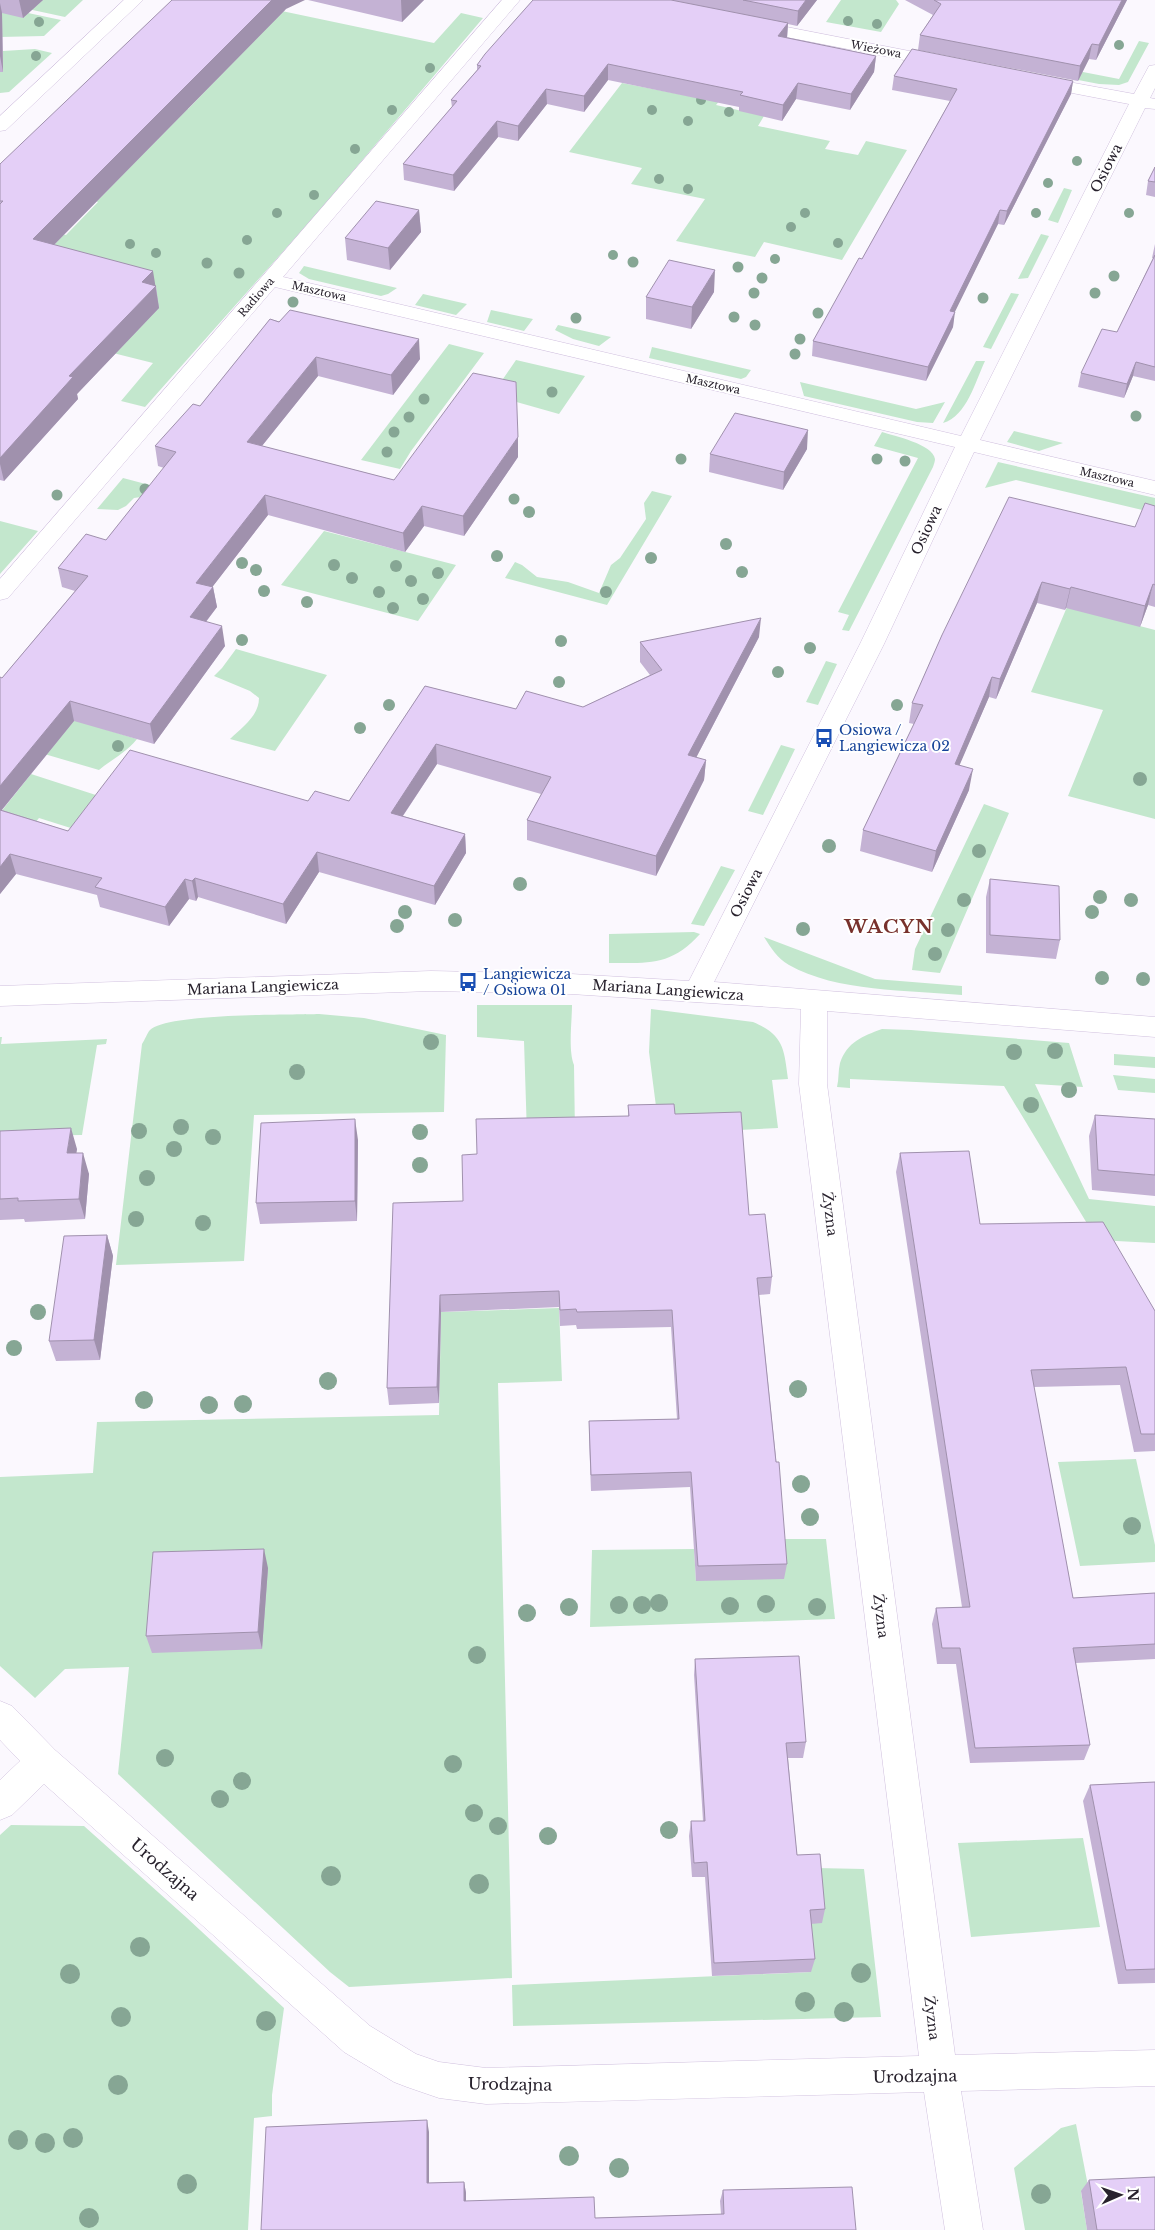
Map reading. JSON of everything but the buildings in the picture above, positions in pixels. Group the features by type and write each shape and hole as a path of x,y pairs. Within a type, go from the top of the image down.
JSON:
{"street":[{"path":"2,122 134,0"},
{"name":"Radiowa","path":"0,593 272,280 511,0"},
{"name":"Wieżowa","path":"733,21 964,67"},
{"name":"Osiowa","path":"697,991 872,644 968,444 1147,103 1155,70"},
{"path":"1022,78 1147,103"},
{"name":"Masztowa","path":"272,280 1155,488"},
{"name":"Mariana Langiewicza","path":"0,996 431,981 571,984 697,991 1155,1028"},
{"name":"Żyzna","path":"814,1000 813,1084 940,2076 964,2230"},
{"name":"Urodzajna","path":"0,1717 43,1761 357,2039 407,2069 439,2080 486,2086 940,2076 1155,2068"},
{"path":"0,1803 43,1761"}],"green space":[{"path":"0,0 83,0 65,17 0,3"},
{"path":"841,0 896,0 899,4 881,32 826,22"},
{"path":"258,6 434,43 461,13 483,18 320,210 145,407 121,401 153,363 1,325 36,228 66,235 98,202 70,195 127,170 158,139 160,103 188,109 216,80"},
{"path":"0,7 61,20 44,36 0,37"},
{"path":"1139,41 1149,43 1128,82 1119,85 1099,84 1047,74 1021,60 1119,79"},
{"path":"35,49 52,53 9,92 0,93 3,51"},
{"path":"622,83 694,97 722,98 716,105 764,116 758,126 830,141 825,149 858,155 866,141 907,150 842,260 764,242 755,257 676,241 705,199 631,184 642,168 569,152"},
{"path":"1064,188 1072,190 1058,223 1048,220"},
{"path":"1041,234 1049,236 1028,278 1018,279"},
{"path":"304,266 397,288 381,296 309,279 299,273"},
{"path":"1011,293 1019,294 991,349 983,347"},
{"path":"423,294 467,304 456,315 415,305"},
{"path":"491,310 533,319 524,331 487,322"},
{"path":"558,325 611,337 599,346 573,339 555,330"},
{"path":"449,344 484,353 411,451 400,469 361,460"},
{"path":"652,347 751,370 746,377 741,379 649,358"},
{"path":"516,360 585,376 559,414 513,401 494,392"},
{"path":"976,361 985,361 969,397 958,413 943,423"},
{"path":"800,382 916,409 945,402 933,423 917,422 804,396"},
{"path":"1014,431 1063,443 1039,451 1007,442"},
{"path":"882,432 921,445 933,454 935,461 849,631 842,630 849,615 838,612 918,458 874,446"},
{"path":"998,462 1155,498 1155,513 1016,480 985,488"},
{"path":"123,478 176,492 134,498 126,506 118,510 97,509"},
{"path":"652,491 672,496 607,605 505,578 515,562 537,577 568,582 599,593 611,565 620,558 646,519 644,503"},
{"path":"0,521 38,531 0,574"},
{"path":"324,531 456,565 418,621 281,585"},
{"path":"1067,607 1155,630 1155,819 1068,796 1103,710 1031,692"},
{"path":"236,649 327,675 275,751 230,739 253,716 259,698 250,691 214,676"},
{"path":"826,661 837,664 818,705 806,702"},
{"path":"68,718 137,739 124,752 99,770 41,753"},
{"path":"781,745 795,749 763,815 748,811"},
{"path":"31,774 102,797 77,830 39,818 31,828 0,813"},
{"path":"984,804 1009,813 940,973 912,970 915,949"},
{"path":"721,866 735,870 704,926 691,924"},
{"path":"694,932 700,934 679,952 669,957 648,962 609,963 609,934"},
{"path":"764,937 875,979 962,986 962,995 873,988 828,980 808,974 789,965 781,959"},
{"path":"477,1005 572,1005 571,1044 574,1065 575,1135 527,1135 524,1041 477,1037"},
{"path":"651,1009 753,1022 771,1032 781,1044 788,1079 772,1080 778,1128 739,1130 658,1122 649,1052"},
{"path":"319,1014 364,1018 446,1035 444,1112 254,1115 244,1261 116,1265 142,1044 149,1031 161,1024 180,1020 230,1016"},
{"path":"882,1029 1069,1043 1083,1087 1035,1084 1089,1199 1155,1206 1155,1243 1097,1240 1004,1086 850,1079 850,1088 837,1087 840,1063 847,1050 862,1037"},
{"path":"0,1037 2,1037 1,1044 107,1039 106,1044 97,1045 82,1135 0,1136"},
{"path":"1114,1054 1155,1057 1155,1068 1114,1065"},
{"path":"1113,1075 1155,1079 1155,1093 1118,1090"},
{"path":"559,1308 562,1381 498,1383 512,1978 349,1987 330,1972 118,1774 129,1667 65,1669 35,1698 0,1666 0,1477 93,1473 97,1422 439,1415 441,1312"},
{"path":"1136,1459 1155,1545 1155,1562 1080,1566 1058,1462"},
{"path":"781,1539 826,1539 835,1619 590,1627 592,1550 694,1549 696,1581"},
{"path":"11,1825 84,1826 284,2008 272,2095 272,2116 254,2118 248,2230 0,2230 0,1835"},
{"path":"1083,1838 1100,1927 971,1937 958,1843"},
{"path":"816,1868 864,1869 881,2017 513,2026 512,1985 811,1972 807,1924 822,1922"},
{"path":"1076,2124 1089,2191 1081,2192 1087,2230 1025,2230 1014,2168 1061,2128"}],"place":[{"name":"Osiowa / Langiewicza 02","path":"824,738"},
{"name":"Langiewicza / Osiowa 01","path":"468,982"}],"district":[{"name":"WACYN","path":"889,926"}]}
